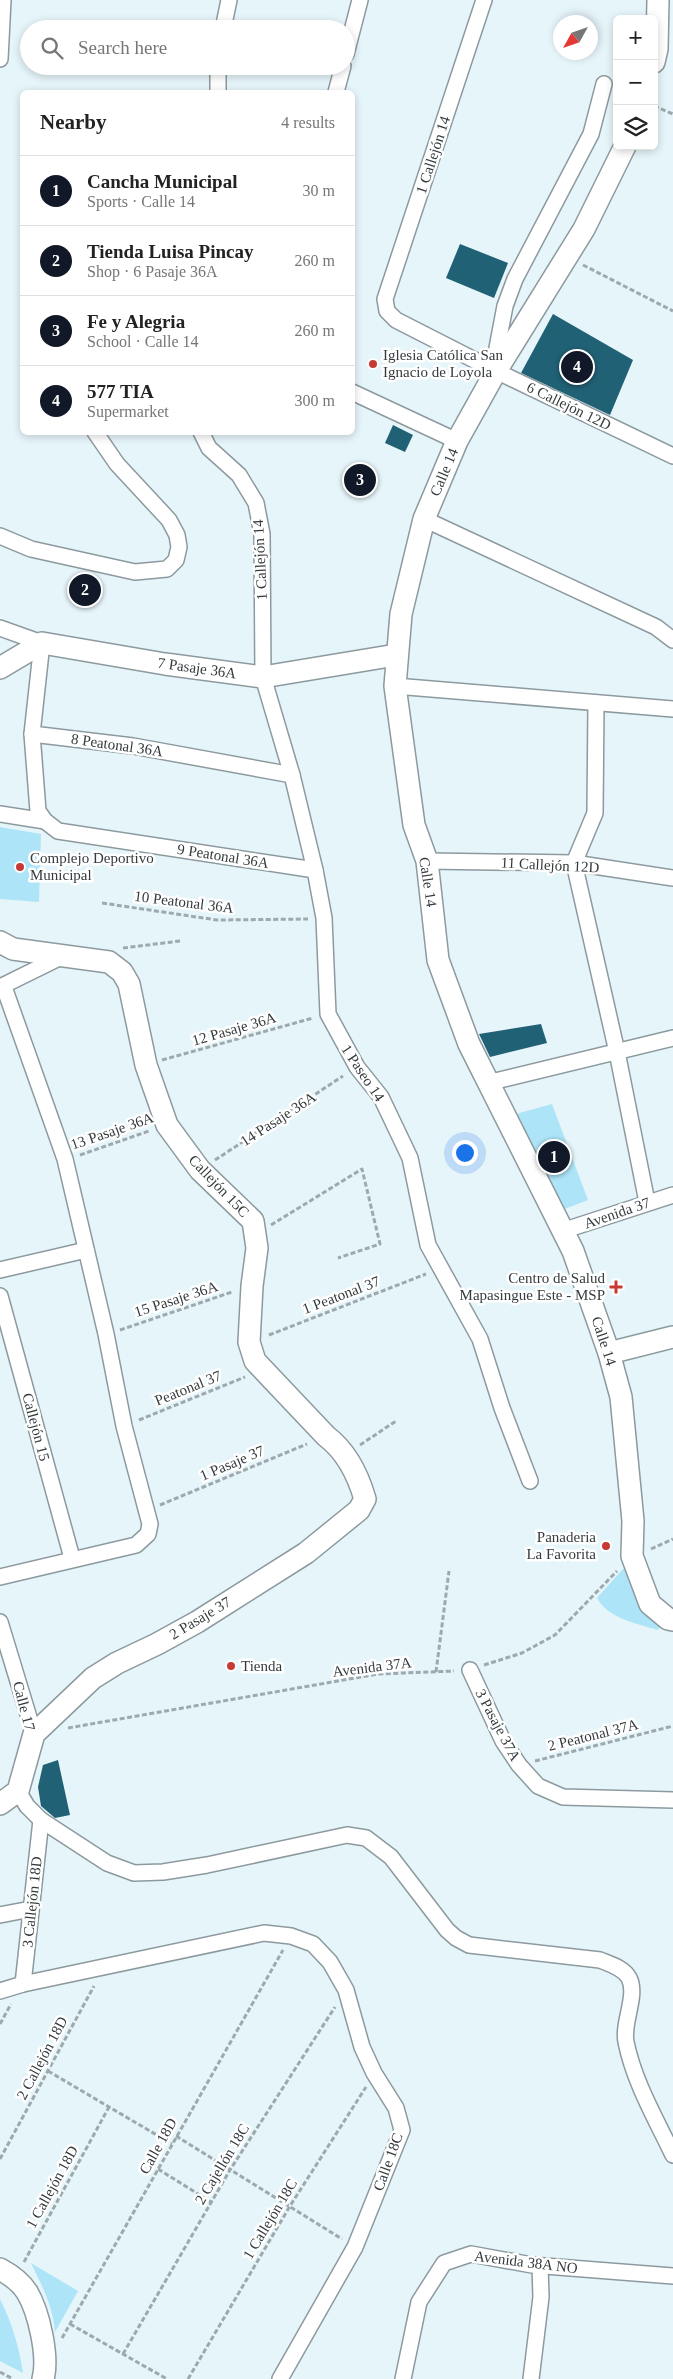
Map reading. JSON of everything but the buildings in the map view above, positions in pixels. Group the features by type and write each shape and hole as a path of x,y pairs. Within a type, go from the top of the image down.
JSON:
{"street":[{"path":"0,59 3,0"},
{"path":"225,20 228,0"},
{"path":"355,20 360,0"},
{"name":"1 Callejón 14","path":"387,311 385,299 484,0"},
{"path":"654,60 657,48 658,0"},
{"path":"218,75 218,90"},
{"path":"337,90 341,75"},
{"path":"499,366 497,348 505,306 515,279 591,134 604,84"},
{"name":"Calle 14","path":"623,150 584,229 499,366 457,441 424,519 401,614 396,655 395,686 414,825 427,861 438,960 469,1044 487,1083 574,1251 621,1397 633,1521 632,1556 650,1604 668,1619 673,1620"},
{"name":"6 Callejón 12D","path":"387,311 396,320 499,366 673,456"},
{"path":"355,393 457,441"},
{"path":"0,536 31,549 135,572 167,569 176,560 179,547 177,535 169,520 117,464 97,435"},
{"name":"1 Callejón 14","path":"202,435 209,448 239,475 256,503 262,534 263,677"},
{"path":"424,519 656,627 673,640"},
{"name":"7 Pasaje 36A","path":"0,628 42,643 165,664 263,677 396,655"},
{"path":"0,668 42,643"},
{"path":"42,643 32,734 38,811 45,821"},
{"name":"1 Paseo 14","path":"263,677 292,775 315,870 324,918 328,1014 356,1067 381,1097 410,1158 428,1245 480,1339 502,1408 530,1480"},
{"path":"395,686 673,709"},
{"path":"596,703 595,813 574,863 617,1052 647,1202"},
{"name":"8 Peatonal 36A","path":"32,734 133,746 292,775"},
{"name":"9 Peatonal 36A","path":"0,814 45,821 58,831 315,870"},
{"name":"11 Callejón 12D","path":"427,861 574,863 673,878"},
{"name":"Callejón 15C","path":"0,942 13,950 109,962 122,972 129,984 146,1065 167,1125 200,1170 253,1221 257,1248 252,1286 249,1342 252,1356 261,1370 345,1455 365,1499"},
{"path":"0,1577 136,1544 148,1534 149,1517 124,1426 106,1334 66,1160 2,987 63,956"},
{"path":"487,1083 673,1038"},
{"name":"Avenida 37","path":"562,1231 673,1195"},
{"path":"0,1270 86,1250"},
{"name":"Callejón 15","path":"0,1296 72,1558"},
{"path":"608,1353 673,1337"},
{"name":"2 Pasaje 37","path":"34,1734 93,1678 116,1663 157,1644 197,1622 306,1553 359,1510 365,1499"},
{"name":"Calle 17","path":"0,1622 34,1734 18,1791"},
{"name":"3 Pasaje 37A","path":"470,1670 503,1741 519,1765 538,1786 563,1797 673,1800"},
{"path":"0,1804 18,1791 27,1806 41,1820 107,1863 134,1873 163,1872 207,1865 347,1835 366,1838 391,1857 447,1930 456,1938 469,1945 600,1960 618,1968 629,1978 632,1990 627,2016 626,2041 638,2083 673,2155"},
{"name":"3 Callejón 18D","path":"23,1984 41,1820"},
{"path":"0,1915 31,1909"},
{"path":"0,1991 23,1984 264,1933 291,1936"},
{"name":"Calle 18C","path":"280,2379 355,2247 402,2130 396,2108 374,2073 362,2047 346,1990 330,1962 313,1944 291,1936"},
{"name":"Avenida 38A NO","path":"403,2379 419,2302 444,2263 471,2254 540,2266 673,2276"},
{"path":"531,2379 541,2297 540,2266"},
{"path":"8,2274 26,2292 33,2306 46,2367 42,2379"}],"path":[{"path":"658,108 673,114"},
{"path":"567,257 673,311"},
{"name":"10 Peatonal 36A","path":"102,903 217,920 324,918"},
{"name":"12 Pasaje 36A","path":"146,1065 328,1014"},
{"name":"14 Pasaje 36A","path":"200,1170 356,1067"},
{"name":"13 Pasaje 36A","path":"66,1160 167,1125"},
{"path":"256,1235 362,1169 380,1244 338,1258"},
{"name":"1 Peatonal 37","path":"249,1342 440,1268"},
{"name":"15 Pasaje 36A","path":"106,1334 252,1286"},
{"name":"Peatonal 37","path":"124,1426 261,1370"},
{"path":"345,1455 396,1421"},
{"name":"1 Pasaje 37","path":"149,1517 326,1436"},
{"name":"Avenida 37A","path":"63,1729 378,1674 470,1670 522,1653 556,1635 596,1591 632,1556 673,1539"},
{"path":"436,1672 450,1572"},
{"name":"2 Peatonal 37A","path":"519,1765 673,1726"},
{"name":"Calle 18D","path":"60,2341 291,1936"},
{"name":"2 Callejón 18D","path":"0,2159 104,1968"},
{"name":"2 Cajellón 18C","path":"123,2354 230,2170 346,1990"},
{"path":"48,2071 172,2144"},
{"name":"1 Callejón 18C","path":"188,2379 290,2206 374,2073"},
{"name":"1 Callejón 18D","path":"8,2274 109,2107"},
{"path":"176,2136 355,2247"},
{"path":"158,2169 211,2202"},
{"path":"70,2324 167,2379"},
{"path":"0,2372 13,2379"}],"shaded area":[{"name":"Complejo Deportivo Municipal","path":"0,827 41,834 39,902 0,899"},
{"path":"552,1104 588,1200 562,1210 516,1114"},
{"path":"627,1568 635,1596 641,1607 662,1623 658,1630 633,1623 615,1615 608,1611 597,1598 623,1569"},
{"path":"31,2263 78,2291 55,2332 49,2305"},
{"path":"0,2299 14,2335 23,2373 0,2361"}],"place":[{"name":"Iglesia Católica San Ignacio de Loyola","path":"373,364"},
{"name":"577 TIA","path":"577,367"},
{"name":"Fe y Alegria","path":"360,480"},
{"name":"Tienda Luisa Pincay","path":"85,590"},
{"name":"Complejo Deportivo Municipal","path":"20,867"},
{"name":"Cancha Municipal","path":"554,1157"},
{"name":"Centro de Salud Mapasingue Este - MSP","path":"616,1287"},
{"name":"Panaderia La Favorita","path":"606,1546"},
{"name":"Tienda","path":"231,1666"}]}
